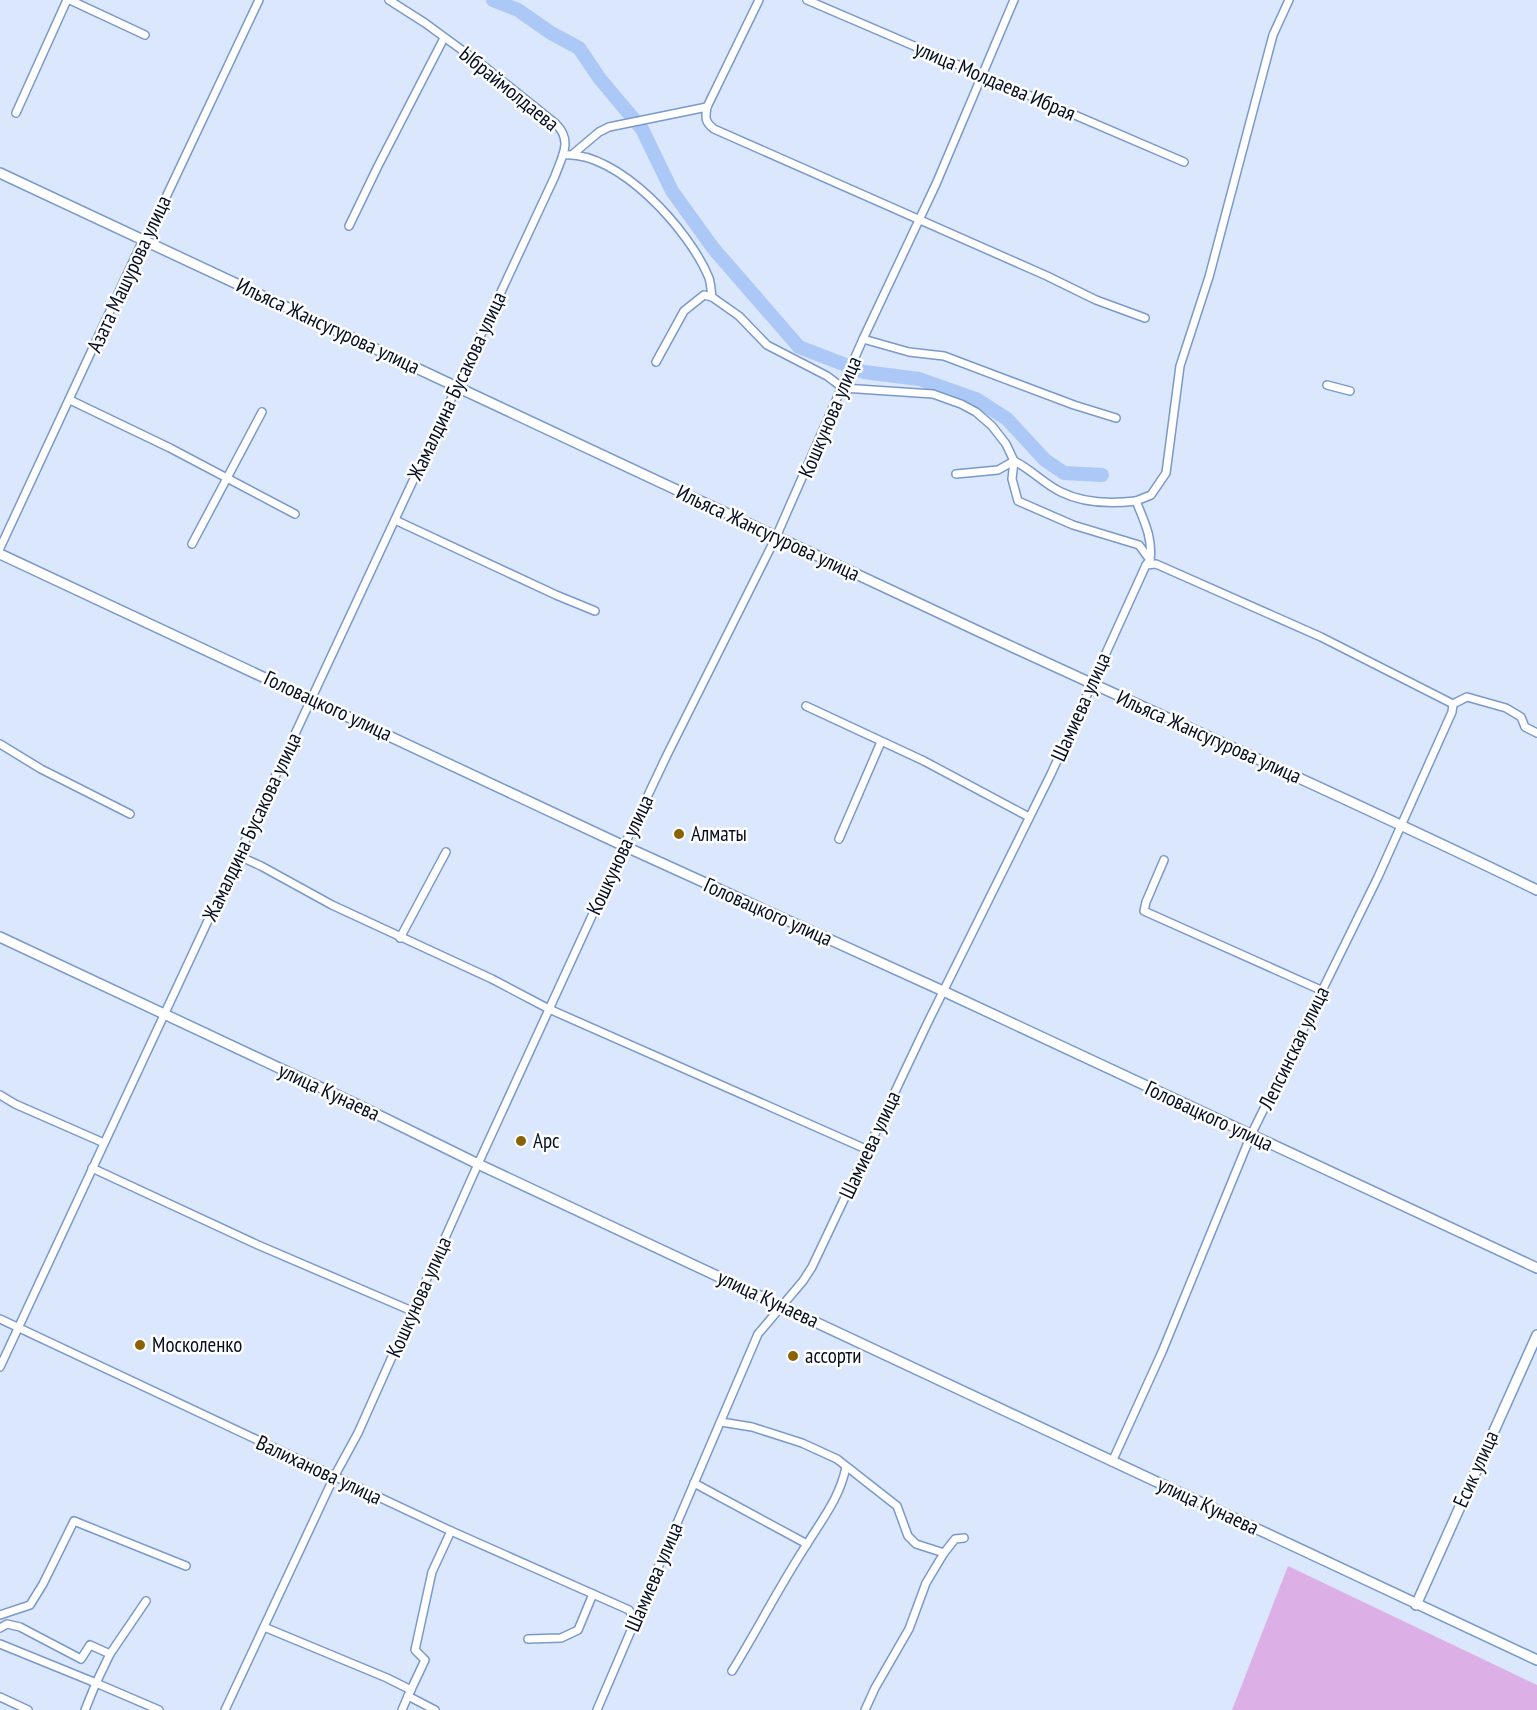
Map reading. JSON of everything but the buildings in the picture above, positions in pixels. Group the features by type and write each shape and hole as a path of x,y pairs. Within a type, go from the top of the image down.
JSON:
{"street":[{"path":"16,113 68,0 145,35"},
{"name":"Азата Машурова улица","path":"0,548 143,240 150,231 259,0"},
{"name":"Ыбраймолдаева","path":"389,0 485,67 561,129 566,139 563,155 573,154 597,160 635,183 688,239 710,280 712,297"},
{"path":"759,0 707,107 705,118 714,129 1047,276 1096,300 1145,318"},
{"name":"улица Молдаева Ибрая","path":"807,0 1184,162"},
{"name":"Кошкунова улица","path":"225,1710 334,1477 358,1433 478,1164 666,755 776,537 863,339 919,221 1014,0"},
{"path":"1014,461 1027,467 1061,492 1110,504 1136,501 1151,495 1166,473 1180,366 1209,277 1274,35 1289,0"},
{"path":"349,226 444,38"},
{"path":"573,154 599,132 609,127 707,107"},
{"name":"Жамалдина Бусакова улица","path":"0,1367 313,699 563,155"},
{"name":"Ильяса Жансугурова улица","path":"0,173 1091,684 1401,824 1537,890"},
{"path":"656,362 684,311 704,295 712,297 739,316 767,345 827,376 843,388 933,394 976,412 992,426 1006,444 1014,461 1012,479 1018,501 1073,525 1139,545 1148,562 1269,613 1453,704 1467,696 1506,708 1521,717 1525,727 1537,734"},
{"path":"863,339 909,352 944,356 1074,405 1116,418"},
{"path":"1327,385 1350,391"},
{"path":"70,400 170,448 295,514"},
{"path":"192,544 262,412"},
{"path":"956,474 998,470 1014,461"},
{"path":"1136,501 1152,547 1148,562"},
{"path":"395,520 595,611"},
{"name":"Головацкого улица","path":"0,554 624,846 943,991 1537,1268"},
{"name":"Шамиева улица","path":"597,1710 758,1334 812,1267 943,991 1051,774 1148,562"},
{"name":"Лепсинская улица","path":"1112,1462 1162,1352 1251,1135 1323,991 1452,712 1453,704"},
{"path":"806,706 924,762 1029,817"},
{"path":"839,839 881,742"},
{"path":"0,744 41,769 130,814"},
{"path":"400,938 446,852"},
{"path":"238,856 332,905 527,996 549,1009 868,1150"},
{"path":"1164,860 1144,911 1323,991"},
{"name":"улица Кунаева","path":"0,937 358,1105 478,1164 1537,1660"},
{"path":"0,1095 15,1104 104,1143"},
{"path":"92,1168 258,1245 412,1311"},
{"name":"Валиханова улица","path":"0,1319 334,1477 629,1610 635,1622"},
{"name":"Есик улица","path":"1416,1605 1537,1335"},
{"path":"721,1422 752,1427 802,1443 837,1459 897,1506 908,1536 916,1544 944,1553"},
{"path":"732,1671 807,1544 833,1505 843,1484 846,1467"},
{"path":"694,1484 807,1544"},
{"path":"0,1615 30,1605 74,1521 186,1566"},
{"path":"402,1710 425,1660 415,1650 432,1572 451,1531"},
{"path":"865,1710 909,1629 926,1583 955,1539 964,1538"},
{"path":"528,1639 561,1638 578,1630 593,1594"},
{"path":"85,1710 110,1654 146,1601"},
{"path":"0,1628 7,1624 20,1627 81,1659 90,1646 110,1654"},
{"path":"264,1627 387,1678 435,1710"},
{"path":"0,1644 159,1710"},
{"path":"0,1697 28,1710"}],"shaded area":[{"path":"1288,1566 1537,1685 1537,1710 1232,1710"}],"waterway":[{"path":"493,0 518,10 551,33 579,48 600,79 642,129 672,191 713,248 799,347 864,372 919,379 976,399 1007,419 1045,460 1064,473 1102,475"}],"place":[{"name":"Алматы","path":"679,834"},
{"name":"Арс","path":"521,1141"},
{"name":"Москоленко","path":"140,1345"},
{"name":"ассорти","path":"793,1356"}]}
